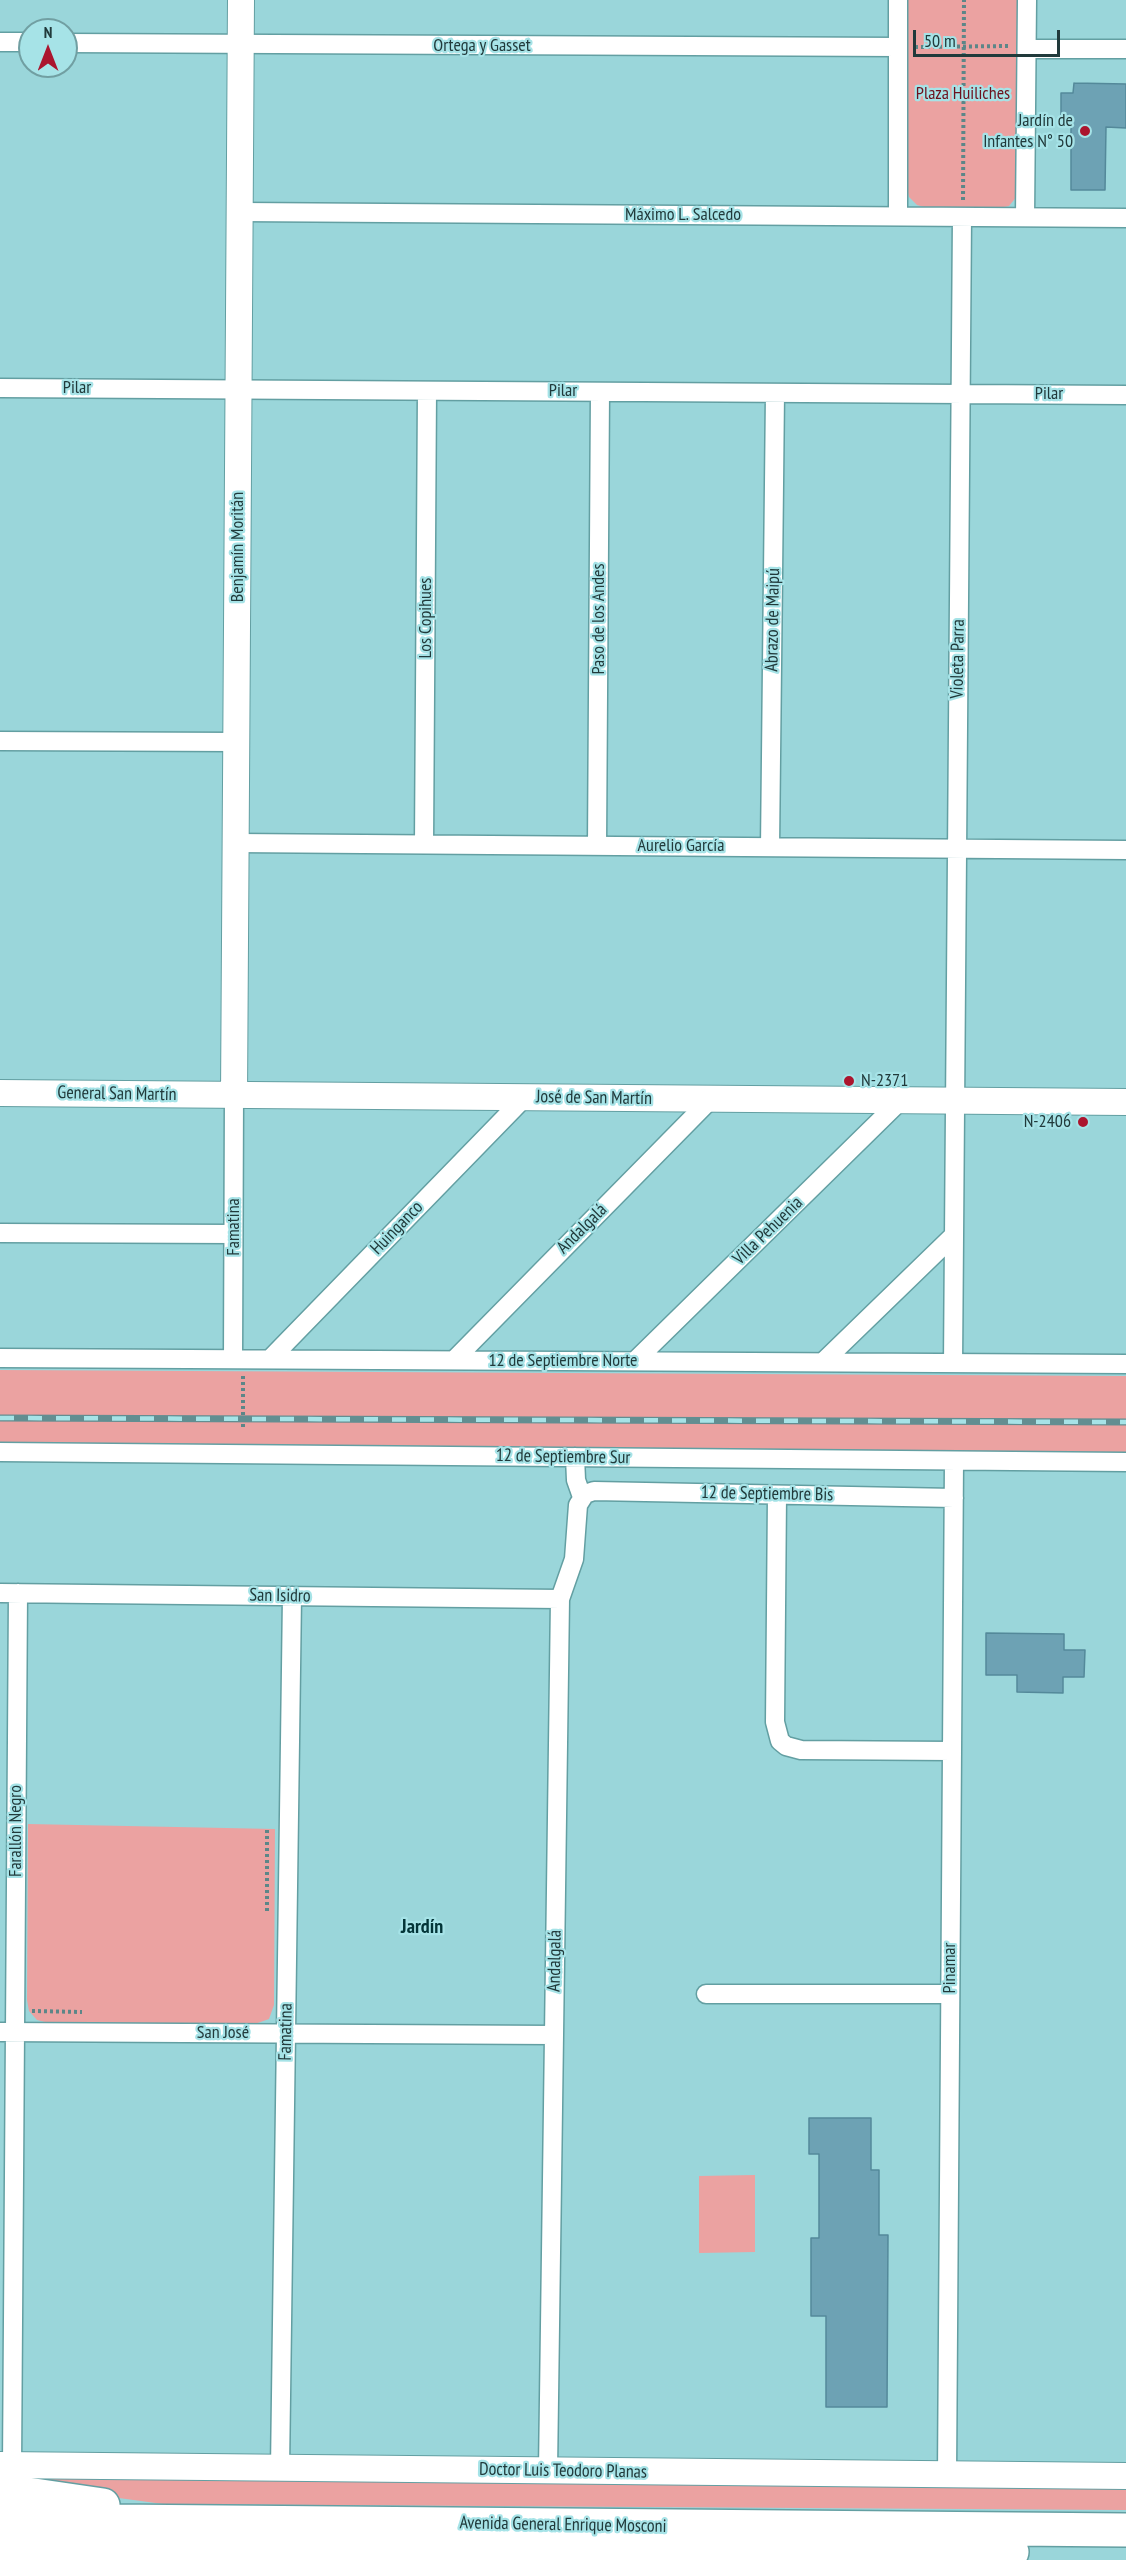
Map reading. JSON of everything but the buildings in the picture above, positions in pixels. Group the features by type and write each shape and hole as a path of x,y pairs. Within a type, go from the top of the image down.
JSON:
{"highway":[{"path":"4,2473 202,2522"},
{"name":"Avenida General Enrique Mosconi","path":"0,2520 1126,2530"},
{"name":"Avenida General Enrique Mosconi","path":"0,2545 1126,2553"}],"street":[{"name":"Benjamín Moritán","path":"234,1095 241,0"},
{"path":"898,0 905,47 898,216"},
{"path":"1025,217 1021,47 1027,0"},
{"path":"0,42 18,42"},
{"name":"Ortega y Gasset","path":"78,43 905,47"},
{"path":"1021,47 1126,49"},
{"name":"Máximo L. Salcedo","path":"240,212 898,216 963,210 1025,217 1126,218"},
{"name":"Violeta Parra","path":"954,1101 963,210"},
{"name":"Pilar","path":"0,388 1126,395"},
{"name":"Los Copihues","path":"424,844 427,391"},
{"name":"Paso de los Andes","path":"597,846 600,392"},
{"name":"Abrazo de Maipú","path":"770,847 775,393"},
{"path":"0,741 237,742"},
{"name":"Aurelio García","path":"236,843 1126,850"},
{"name":"General San Martín","path":"0,1093 234,1095"},
{"name":"José de San Martín","path":"234,1095 954,1101"},
{"name":"Famatina","path":"233,1359 234,1095"},
{"name":"Huinganco","path":"270,1359 525,1097"},
{"name":"Andalgalá","path":"453,1360 711,1099"},
{"name":"Villa Pehuenia","path":"634,1361 901,1100"},
{"path":"953,1363 954,1101 1126,1102"},
{"path":"0,1233 233,1234"},
{"path":"823,1362 953,1236"},
{"name":"12 de Septiembre Norte","path":"0,1358 1126,1364"},
{"name":"12 de Septiembre Sur","path":"0,1452 1126,1462"},
{"name":"Andalgalá","path":"548,2470 560,1599 574,1559 576,1509 582,1497 576,1480 575,1457"},
{"name":"Pinamar","path":"947,2474 954,1461"},
{"name":"12 de Septiembre Bis","path":"582,1497 594,1491 954,1498"},
{"path":"777,1495 775,1722 780,1741 786,1746 801,1750 952,1751"},
{"name":"San Isidro","path":"9,1593 560,1599"},
{"name":"Farallón Negro","path":"4,2473 9,1593"},
{"name":"Famatina","path":"280,2468 292,1596"},
{"path":"706,1994 950,1994"},
{"name":"San José","path":"7,2032 554,2035"},
{"name":"Doctor Luis Teodoro Planas","path":"4,2473 280,2468 1126,2476"}],"path":[{"path":"963,210 964,0"},
{"path":"905,47 1021,47"},
{"path":"233,1359 243,1371 243,1430"}],"green space":[{"name":"Plaza Huiliches","path":"907,0 1019,0 1018,195 1009,206 928,208 917,205 909,197 907,188"},
{"path":"0,1370 1126,1376 1126,1455 0,1447"},
{"path":"28,1824 275,1829 274,2005 269,2019 252,2025 49,2023 37,2020 29,2011 27,2000"},
{"path":"755,2175 755,2252 699,2253 699,2176"},
{"path":"0,2477 1126,2486 1126,2510 163,2504 23,2485"}],"railway":[{"path":"0,1418 1126,1422"}],"place":[{"name":"Jardín de Infantes N° 50","path":"1085,131"},
{"name":"N-2371","path":"849,1081"},
{"name":"N-2406","path":"1083,1122"}],"district":[{"name":"Jardín","path":"422,1927"}]}
